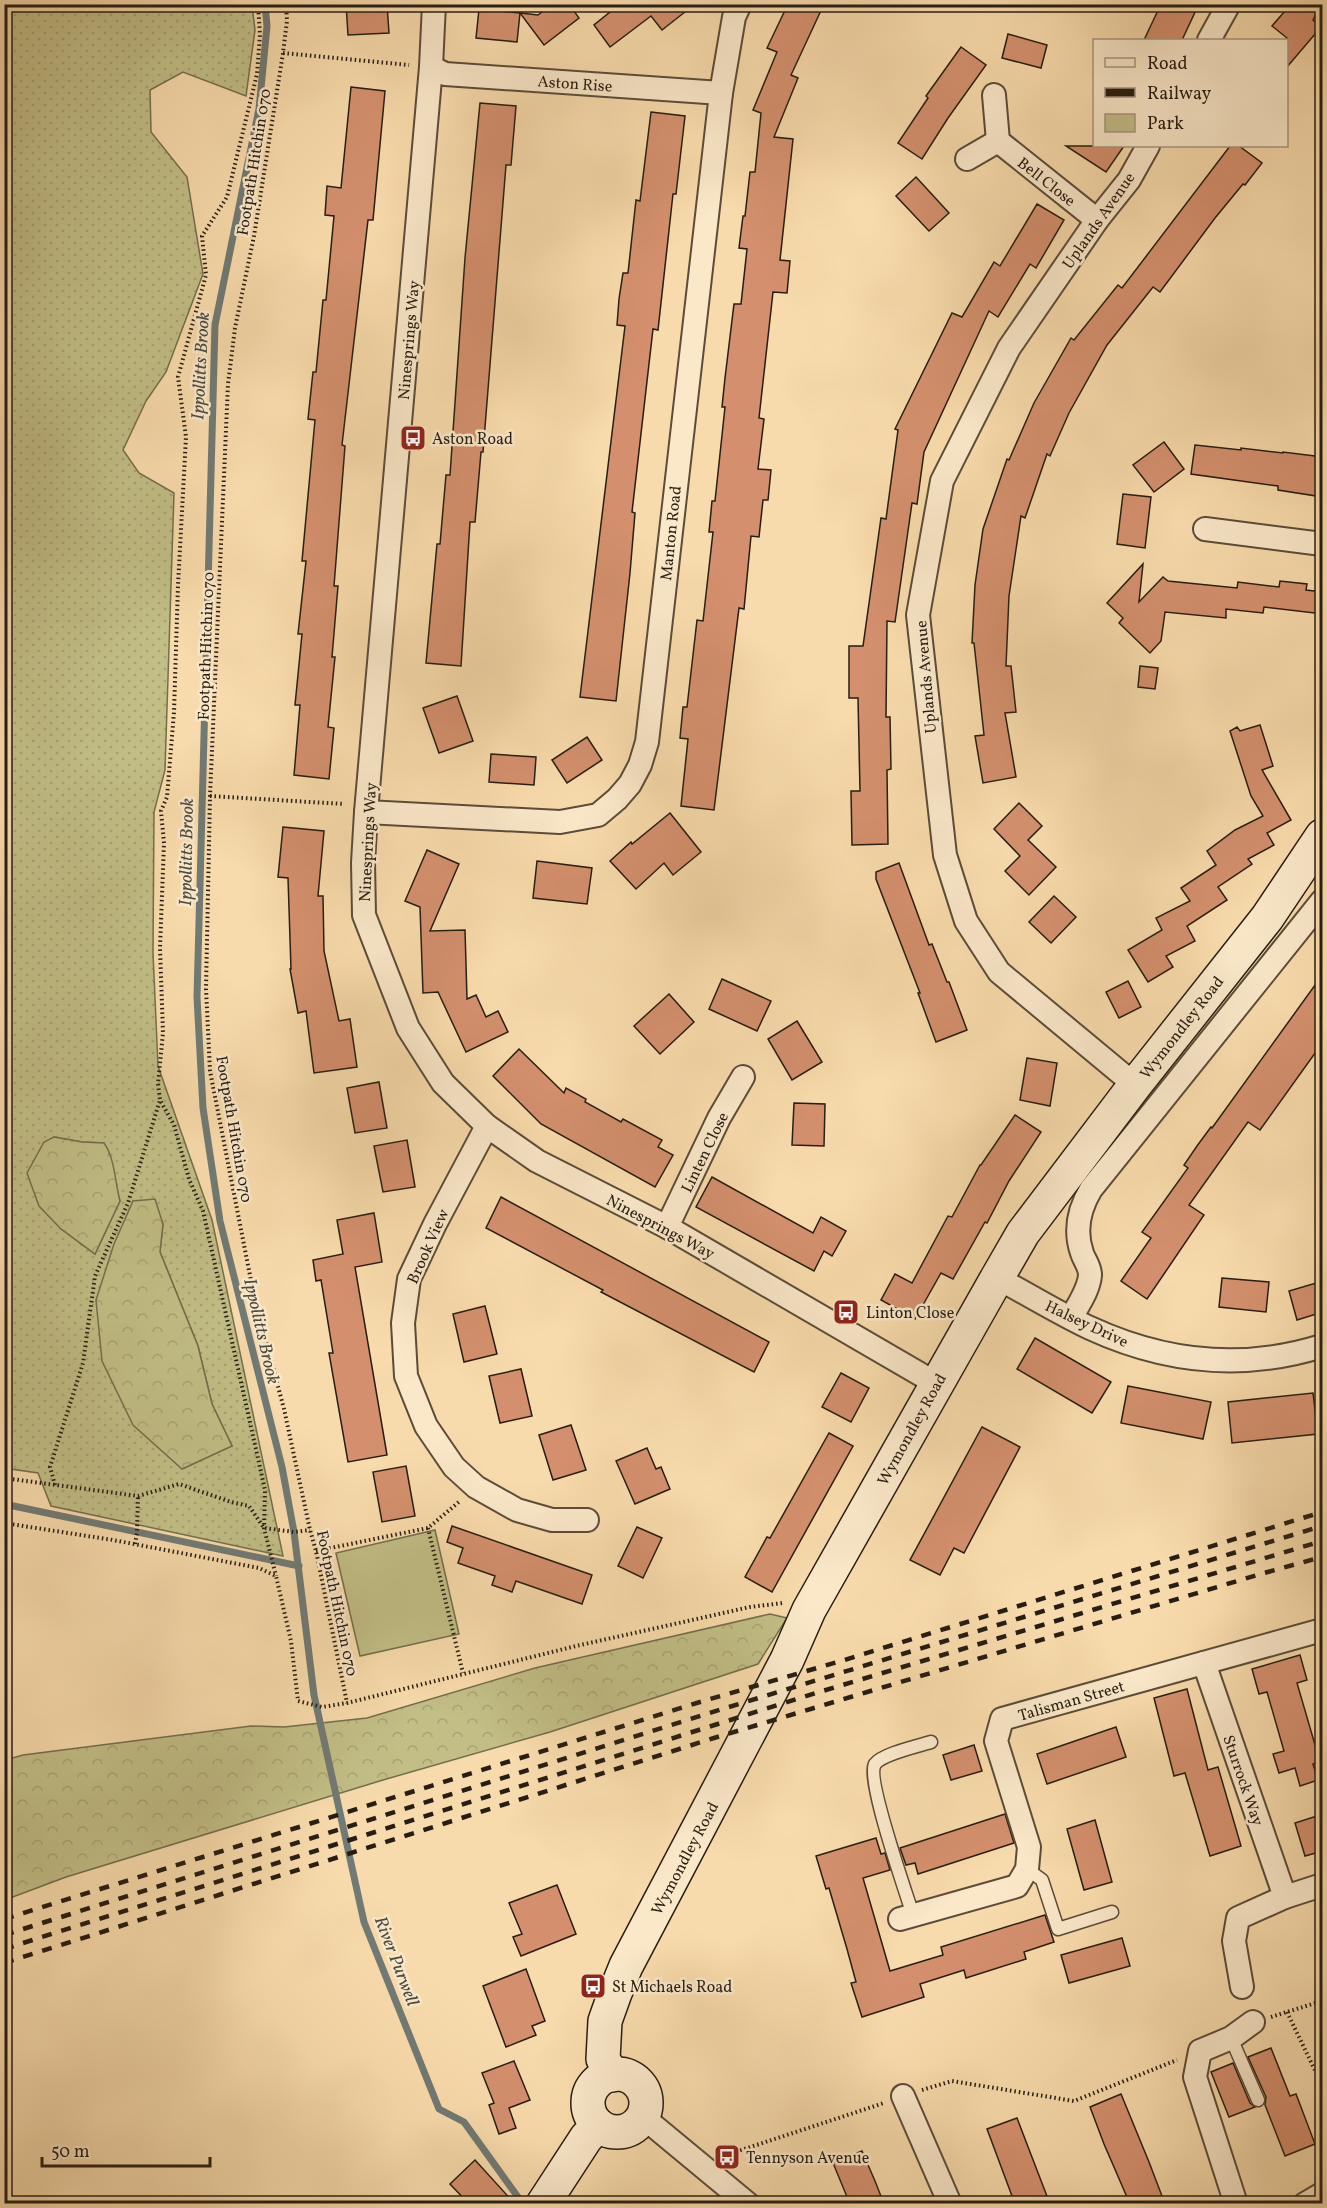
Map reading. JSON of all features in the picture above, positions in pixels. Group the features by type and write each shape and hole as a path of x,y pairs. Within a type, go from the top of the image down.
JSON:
{"street":[{"name":"Ninesprings Way","path":"434,4 431,67 367,808 363,863 364,915 408,1028 442,1083 487,1126 537,1161 667,1227 937,1384"},
{"name":"Manton Road","path":"367,808 560,822 598,815 630,784 640,765 647,742 721,93 734,16 741,4"},
{"path":"1210,39 1229,4"},
{"name":"Aston Rise","path":"431,67 445,74 721,93"},
{"path":"966,159 998,141 994,95"},
{"name":"Bell Close","path":"998,141 1097,220"},
{"name":"Uplands Avenue","path":"1135,1085 999,972 966,921 945,855 918,615 942,482 1009,348 1097,220 1128,180 1147,147"},
{"path":"1205,529 1323,544"},
{"name":"Wymondley Road","path":"612,2075 603,2059 605,2021 626,1966 787,1660 809,1610 997,1278 1023,1233 1135,1085 1267,918 1323,836"},
{"name":"Wymondley Road","path":"1071,1318 1085,1293 1090,1273 1079,1242 1078,1227 1083,1201 1323,901"},
{"name":"Linten Close","path":"667,1227 719,1118 743,1077"},
{"name":"Brook View","path":"487,1126 435,1224 410,1279 403,1323 406,1376 426,1426 454,1467 476,1487 517,1510 552,1520 587,1520"},
{"name":"Halsey Drive","path":"997,1278 1088,1327 1136,1346 1171,1355 1209,1361 1268,1359 1323,1346"},
{"name":"Talisman Street","path":"1027,1869 1029,1847 996,1741 1002,1719 1323,1630"},
{"name":"Sturrock Way","path":"1204,1663 1285,1897"},
{"path":"906,1917 1017,1886 1027,1869"},
{"path":"1242,1987 1234,1941 1238,1918 1285,1897 1323,1885"},
{"path":"1236,2204 1195,2077 1200,2051 1231,2038 1253,2022"},
{"path":"612,2075 627,2076 641,2088 645,2097 643,2117 632,2129 617,2133 598,2126 591,2118 588,2109 588,2098 596,2084 612,2075"},
{"path":"903,2096 950,2204"},
{"path":"643,2117 748,2204"},
{"path":"543,2204 586,2138 598,2126"},
{"path":"1305,2204 1323,2194"}],"lane":[{"path":"906,1917 877,1798 873,1771 875,1764 882,1758 931,1742"},
{"path":"1027,1869 1042,1880 1058,1929 1112,1912"},
{"path":"1231,2038 1258,2100"}],"path":[{"path":"258,4 260,34 257,74 227,197 202,236 207,275 178,377 186,437 174,712 167,797 161,812 164,843 160,948 163,1033 158,1084 160,1100 174,1125 189,1179 203,1211 265,1490 264,1528 291,1641 298,1701 322,1707 347,1703 463,1673 750,1607 785,1603 809,1610"},
{"name":"Footpath Hitchin 070","path":"286,4 287,21 283,53 254,236 235,328 228,384 210,796 206,989 210,1071 254,1296 285,1409 347,1703"},
{"path":"283,53 431,67"},
{"path":"210,796 367,808"},
{"path":"56,1485 50,1467 83,1364 95,1276 128,1203 160,1100"},
{"path":"4,1478 138,1496 179,1484 249,1506 264,1528 294,1532 310,1530"},
{"path":"316,1551 428,1528 476,1487"},
{"path":"135,1544 138,1496"},
{"path":"4,1523 135,1544 259,1568 276,1576"},
{"path":"428,1528 463,1673"},
{"path":"1253,2022 1323,2001"},
{"path":"1287,2012 1323,2085"},
{"path":"721,2156 952,2081 1074,2101 1200,2051"}],"green space":[{"path":"12,5 252,5 255,30 246,96 183,72 150,90 151,132 187,177 203,274 166,372 146,401 123,450 139,473 174,493 165,770 154,812 153,953 158,1066 212,1220 283,1556 51,1506 38,1473 4,1468 4,64","holes":["54,1137 104,1143 120,1201 95,1254 60,1228","133,1201 163,1224 160,1252 198,1346 212,1404 232,1446 182,1469"]},
{"path":"54,1137 104,1143 108,1149 120,1201 95,1254 60,1228 39,1206 27,1173 44,1142"},
{"path":"155,1199 163,1224 160,1252 198,1346 212,1404 232,1446 182,1469 133,1425 102,1361 96,1300 114,1244 133,1201"},
{"path":"435,1530 459,1634 360,1656 336,1553"},
{"path":"770,1614 787,1618 758,1664 550,1732 383,1780 66,1877 5,1900 5,1760 23,1755 251,1726 284,1727 367,1718 535,1668"}],"building":[{"path":"346,4 387,4 389,33 348,35"},
{"path":"552,4 569,4 579,18 544,45 520,13 538,15"},
{"path":"620,4 695,4 662,30 651,16 610,47 594,25"},
{"path":"788,4 824,4 791,75 798,78 774,137 793,139 780,260 790,261 787,293 773,292 759,418 764,419 758,469 771,470 768,500 763,500 759,537 751,536 744,609 739,608 714,810 681,806 688,739 680,738 683,707 687,707 697,620 703,621 713,532 709,532 712,501 715,501 725,407 722,407 734,304 741,304 747,249 739,248 750,172 755,172 761,113 753,110 777,52 767,48"},
{"path":"1161,4 1184,4 1196,10 1182,39 1144,39"},
{"path":"1291,4 1321,4 1313,20 1321,27 1288,66 1288,39 1272,26"},
{"path":"479,9 520,13 517,42 476,38"},
{"path":"1008,34 1047,45 1041,68 1002,58"},
{"path":"961,47 986,65 922,159 898,143 928,98 926,96"},
{"path":"351,87 385,91 373,220 368,220 342,445 345,446 334,586 338,586 332,657 335,657 328,727 334,728 329,779 294,775 300,705 295,705 302,634 298,634 306,561 302,561 315,420 308,419 313,372 316,372 323,300 326,300 334,216 325,215 327,186 341,188"},
{"path":"480,103 516,106 511,165 506,165 483,452 481,452 475,522 470,522 461,666 426,663 437,544 440,544 446,475 450,475 465,258"},
{"path":"651,112 685,116 676,194 673,194 658,330 653,329 632,512 635,513 630,573 616,701 580,697 625,326 617,325 619,299 623,273 628,273 636,200 640,201"},
{"path":"1066,146 1123,147 1106,172"},
{"path":"1229,147 1240,147 1262,163 1215,218 1160,292 1153,287 1107,345 1069,413 1050,456 1047,454 1025,518 1021,516 1009,596 1006,666 1011,666 1016,712 1005,713 1016,777 983,783 975,736 984,735 974,643 972,643 975,585 983,529 1007,459 1009,460 1034,403 1071,338 1074,340 1118,285 1122,288"},
{"path":"916,177 949,213 929,231 896,196"},
{"path":"1037,204 1064,220 1036,268 1030,264 998,317 989,311 924,452 917,504 912,503 895,622 887,621 886,717 890,717 891,769 887,770 888,844 852,845 851,791 860,791 858,698 849,698 849,646 863,646 881,518 886,519 898,430 895,429 952,313 962,317 994,262 1000,266"},
{"path":"1164,442 1184,469 1154,492 1133,465"},
{"path":"1195,445 1323,457 1323,497 1278,490 1278,486 1191,474"},
{"path":"1123,494 1151,497 1145,548 1117,544"},
{"path":"1143,564 1139,602 1163,577 1168,581 1237,588 1238,582 1279,587 1280,581 1307,584 1306,590 1323,592 1323,614 1264,607 1263,613 1226,609 1226,618 1165,612 1161,641 1150,653 1119,623 1123,618 1107,603"},
{"path":"1140,666 1158,668 1155,689 1138,687"},
{"path":"457,696 473,741 439,753 423,708"},
{"path":"1260,725 1273,766 1262,770 1291,820 1267,833 1274,845 1248,859 1252,864 1218,887 1227,900 1187,926 1195,941 1166,956 1173,967 1148,982 1128,950 1162,930 1156,918 1190,901 1181,888 1216,865 1207,851 1235,830 1263,816 1251,796 1230,731 1237,727 1240,731"},
{"path":"587,737 602,760 567,783 552,760"},
{"path":"491,754 536,757 534,785 489,782"},
{"path":"1019,803 1042,826 1028,840 1056,867 1029,895 1005,871 1020,856 994,829"},
{"path":"670,813 701,852 673,875 664,863 636,889 610,861"},
{"path":"283,827 324,831 318,896 323,896 324,951 339,1021 350,1019 357,1067 314,1073 306,1011 298,1013 290,969 288,878 278,877"},
{"path":"427,850 459,864 430,931 465,930 467,999 476,995 486,1017 498,1011 508,1032 466,1052 438,992 423,993 420,907 405,901"},
{"path":"537,861 592,868 587,904 533,898"},
{"path":"899,863 929,945 932,944 947,982 949,982 967,1030 936,1042 918,993 920,993 876,879 876,872"},
{"path":"1054,896 1076,917 1051,943 1029,922"},
{"path":"1323,974 1323,1042 1260,1130 1248,1122 1189,1205 1204,1215 1147,1299 1121,1281 1151,1238 1142,1232 1188,1168 1184,1165 1197,1146"},
{"path":"722,979 771,1001 757,1031 709,1009"},
{"path":"1128,981 1141,1007 1119,1018 1106,992"},
{"path":"669,994 694,1022 660,1054 634,1026"},
{"path":"797,1021 822,1062 792,1080 768,1039"},
{"path":"519,1049 564,1093 566,1088 586,1099 585,1102 621,1122 623,1119 662,1140 658,1147 673,1155 655,1187 541,1124 493,1076"},
{"path":"1027,1058 1057,1063 1050,1106 1020,1100"},
{"path":"379,1082 387,1128 355,1133 347,1088"},
{"path":"794,1103 825,1104 824,1146 792,1145"},
{"path":"1015,1115 1041,1132 1009,1181 953,1279 941,1273 915,1319 881,1300 895,1274 912,1283 948,1216 952,1217 980,1165"},
{"path":"407,1140 415,1187 383,1192 374,1146"},
{"path":"712,1177 813,1233 821,1217 846,1231 832,1256 824,1251 814,1271 696,1207"},
{"path":"501,1197 769,1342 754,1372 601,1292 603,1290 486,1228"},
{"path":"374,1213 382,1262 355,1267 387,1455 348,1462 329,1353 333,1353 321,1280 316,1281 313,1260 343,1254 337,1220"},
{"path":"1222,1278 1269,1282 1266,1312 1219,1307"},
{"path":"1323,1281 1323,1312 1297,1320 1289,1291"},
{"path":"485,1306 497,1354 464,1362 453,1314"},
{"path":"1035,1338 1111,1382 1092,1413 1017,1369"},
{"path":"521,1369 532,1416 500,1423 489,1376"},
{"path":"841,1373 869,1388 851,1422 822,1407"},
{"path":"1128,1386 1211,1402 1203,1439 1121,1423"},
{"path":"1313,1393 1318,1434 1232,1443 1228,1402"},
{"path":"571,1425 586,1470 553,1480 539,1435"},
{"path":"982,1427 1020,1447 964,1553 954,1548 940,1575 910,1560"},
{"path":"829,1433 853,1446 772,1592 745,1577 767,1537 770,1538"},
{"path":"647,1448 656,1469 661,1467 670,1489 635,1504 616,1461"},
{"path":"406,1466 415,1516 382,1522 373,1472"},
{"path":"452,1526 592,1575 582,1604 516,1581 512,1592 492,1585 495,1576 458,1563 463,1548 447,1542"},
{"path":"637,1527 662,1538 643,1578 618,1566"},
{"path":"1300,1655 1307,1680 1297,1683 1320,1762 1313,1764 1318,1780 1300,1786 1295,1768 1279,1773 1273,1754 1284,1751 1267,1692 1259,1694 1252,1669"},
{"path":"1187,1689 1208,1770 1218,1767 1241,1846 1210,1856 1185,1773 1174,1776 1154,1698"},
{"path":"1116,1727 1126,1757 1047,1784 1037,1754"},
{"path":"974,1745 982,1771 951,1780 943,1755"},
{"path":"1005,1814 1014,1843 918,1874 915,1863 906,1865 900,1848"},
{"path":"1323,1814 1323,1851 1305,1856 1295,1823"},
{"path":"1095,1820 1112,1882 1084,1890 1067,1829"},
{"path":"876,1838 881,1854 885,1853 890,1870 863,1878 890,1971 943,1955 941,1947 1045,1915 1054,1942 1024,1952 1026,1959 966,1978 964,1970 920,1984 924,1997 862,2017 851,1983 856,1982 847,1949 829,1888 826,1889 816,1856"},
{"path":"557,1885 576,1934 521,1956 513,1937 522,1934 509,1903"},
{"path":"1122,1938 1130,1966 1069,1983 1061,1955"},
{"path":"526,1969 545,2021 532,2026 536,2035 506,2047 483,1986"},
{"path":"1271,2048 1290,2096 1296,2094 1315,2144 1285,2156 1265,2105 1266,2097 1248,2057"},
{"path":"514,2061 530,2100 509,2108 516,2128 499,2134 489,2105 494,2103 482,2073"},
{"path":"1233,2063 1250,2103 1255,2107 1229,2117 1211,2072"},
{"path":"1121,2094 1165,2204 1130,2204 1104,2144 1090,2107"},
{"path":"1017,2118 1050,2204 1015,2204 987,2129"},
{"path":"862,2151 884,2204 850,2204 833,2163"},
{"path":"475,2160 515,2204 469,2204 450,2184"}],"waterway":[{"name":"Ippollitts Brook","path":"265,4 267,26 259,109 215,325 197,997 203,1108 220,1221 282,1467 294,1532 314,1695 364,1922 439,2109 464,2122 523,2204"},
{"path":"4,1504 299,1566"}],"railway":[{"path":"4,1919 700,1702 841,1661 1322,1512"},
{"path":"4,1935 706,1714 1322,1526"},
{"path":"4,1949 816,1693 1322,1541"},
{"path":"4,1963 714,1738 1322,1557"}],"place":[{"name":"Aston Road","path":"413,438"},
{"name":"Linton Close","path":"846,1312"},
{"name":"St Michaels Road","path":"593,1986"},
{"name":"Tennyson Avenue","path":"727,2157"}],"water label":[{"name":"River Purwell","path":"397,1961"}]}
